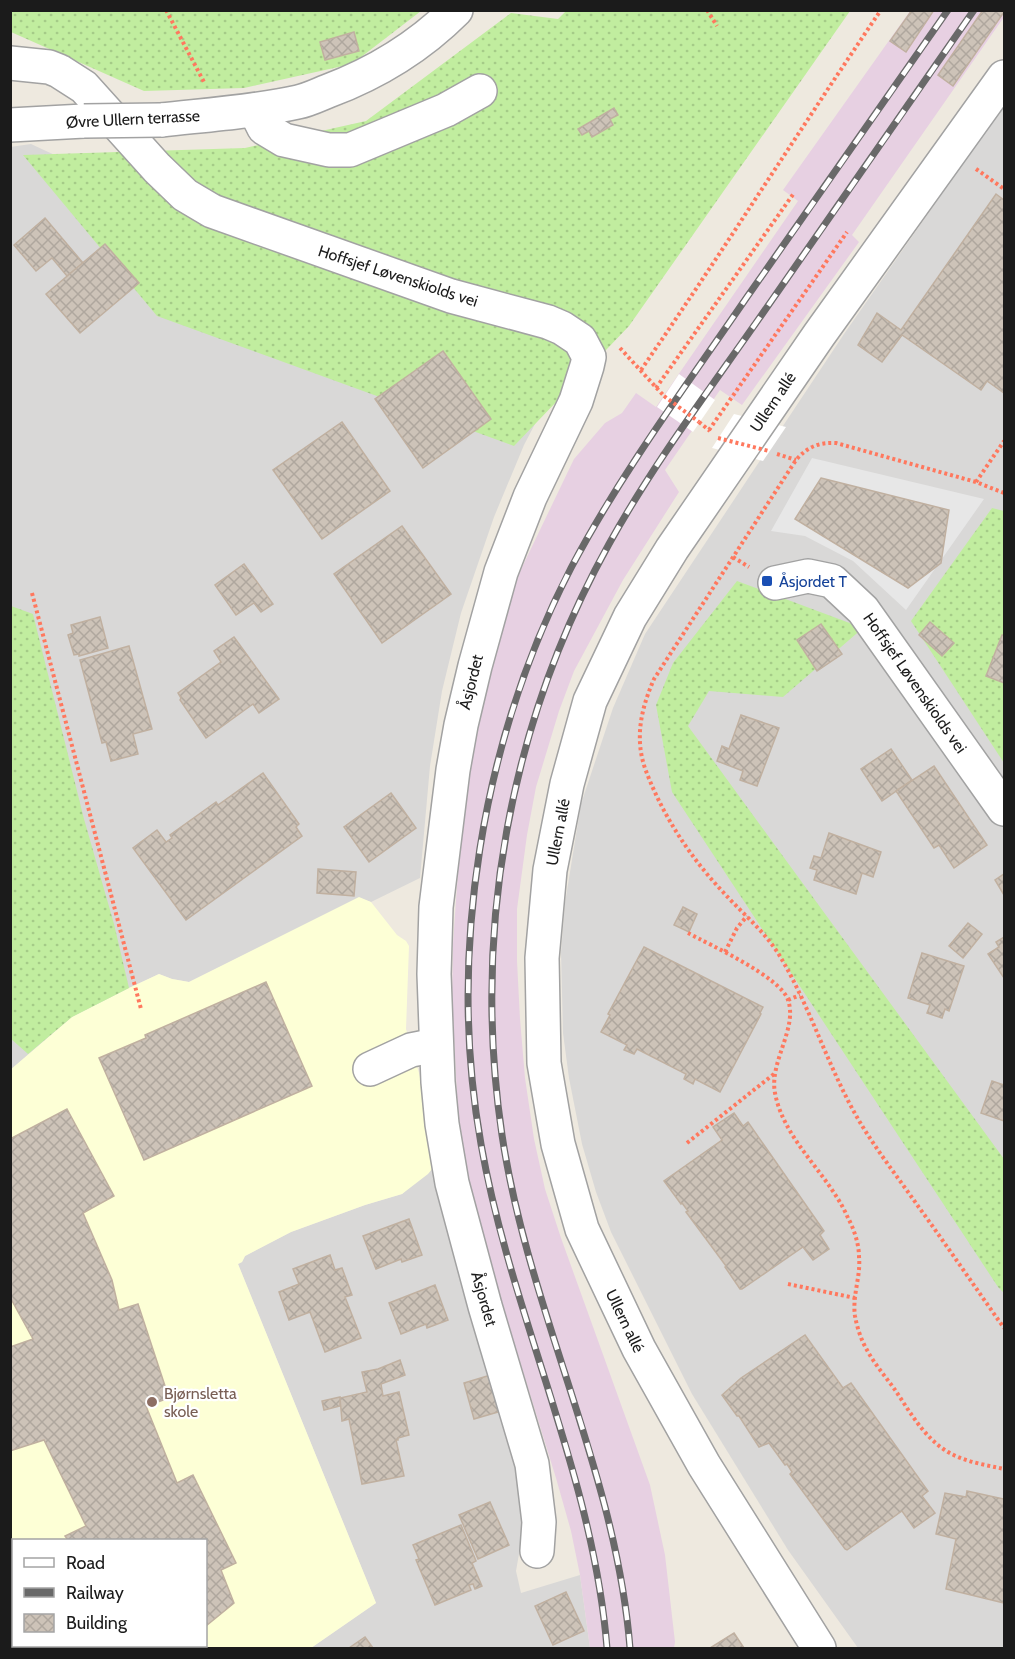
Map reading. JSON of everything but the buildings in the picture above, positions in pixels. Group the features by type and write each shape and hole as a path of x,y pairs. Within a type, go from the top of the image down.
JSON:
{"street":[{"name":"Øvre Ullern terrasse","path":"10,125 160,120 255,110 301,102 383,67 414,47 456,10"},
{"name":"Hoffsjef Løvenskiolds vei","path":"10,63 49,67 84,87 184,195 212,211 451,296 548,322 580,340"},
{"name":"Ullern allé","path":"819,1648 704,1465 639,1349 582,1229 558,1144 544,1063 542,958 550,870 567,784 590,701 630,617 672,549 819,335 994,114 1005,77"},
{"path":"255,110 264,128 284,140 329,150 350,150 446,110 480,91"},
{"name":"Åsjordet","path":"537,1551 539,1522 532,1464 485,1306 452,1183 441,1119 436,1045 435,907 461,725 489,614 501,572 530,497 584,380 589,357 580,340"},
{"name":"Hoffsjef Løvenskiolds vei","path":"775,583 808,576 832,580 863,610 1005,809"},
{"path":"370,1069 411,1050 436,1045"}],"path":[{"path":"166,10 221,114"},
{"path":"707,10 717,26"},
{"path":"641,370 882,10"},
{"path":"972,167 1005,189"},
{"path":"656,388 794,193"},
{"path":"709,430 847,232"},
{"path":"580,340 586,334 601,334 616,345 664,396 718,438 796,460"},
{"path":"976,482 1005,441"},
{"path":"1005,493 976,482 836,443 815,445 807,449 796,460 654,679 640,722 640,752 671,824 684,845 709,876 778,952 800,994 841,1088 861,1124 1005,1328"},
{"path":"32,593 141,1009"},
{"path":"725,952 737,928 747,916"},
{"path":"688,933 776,983 788,1000 790,1012 788,1026 775,1073 774,1091 784,1119 836,1195 848,1217 856,1239 860,1257 854,1313 866,1349 921,1428 933,1441 949,1453 1005,1469"},
{"path":"788,1000 800,994"},
{"path":"687,1143 775,1073"},
{"path":"788,1284 855,1298"}],"shaded area":[{"path":"910,11 1004,11 1004,17 852,235 859,242 742,405 720,390 665,470 679,492 623,580 574,671 559,711 536,787 517,909 520,1019 525,1078 534,1139 545,1189 561,1238 650,1485 665,1555 675,1642 674,1648 590,1648 580,1575 571,1531 471,1208 459,1132 452,1000 453,944 462,814 470,745 515,582 574,459 605,423 622,413 636,393 656,407 798,201 783,190"},
{"path":"1004,105 1004,1648 858,1648 788,1550 692,1394 611,1232 582,1144 569,1078 563,1033 561,952 565,903 581,804 613,708 645,634 844,334"},
{"path":"31,144 184,215 559,378 524,445 494,517 461,613 442,691 430,766 420,878 371,902 359,898 189,982 159,974 129,988 72,1017 11,1070 10,147"},
{"path":"812,458 984,499 906,610 853,561 805,536 771,531"},
{"name":"Bjørnsletta skole","path":"359,897 371,902 397,935 409,946 406,1029 419,1073 437,1163 428,1174 402,1194 291,1232 245,1256 238,1264 376,1603 311,1648 11,1648 10,1070 72,1017 159,974 189,982"},
{"path":"437,1163 515,1424 526,1514 516,1571 521,1593 580,1575 590,1648 311,1648 376,1603 238,1264 245,1256 291,1232 402,1194"}],"green space":[{"path":"567,10 850,11 629,326 514,446 157,316 23,155 245,148 366,121 511,13 558,19"},
{"path":"11,11 421,11 352,64 244,88 144,91 11,32"},
{"path":"992,508 1004,511 1004,763 911,621"},
{"path":"737,581 863,628 783,697 709,691 688,726 1004,1159 1004,1293 672,792 656,705 673,663"},
{"path":"11,606 33,614 129,988 72,1017 28,1054 10,1038"}],"pier":[{"path":"679,374 715,400 693,432 657,407"},
{"path":"734,414 786,427 763,461 712,448"}],"railway":[{"path":"607,1648 599,1583 586,1520 494,1208 481,1144 471,1071 468,998 471,923 480,849 494,775 515,704 540,634 590,533 678,397 948,10"},
{"path":"630,1648 622,1582 608,1518 531,1264 514,1200 502,1135 494,1059 492,982 496,906 507,831 523,757 546,684 574,613 609,544 643,486 680,430 974,10"}],"place":[{"name":"Åsjordet T","path":"767,581"},
{"name":"Bjørnsletta skole","path":"152,1402"}]}
